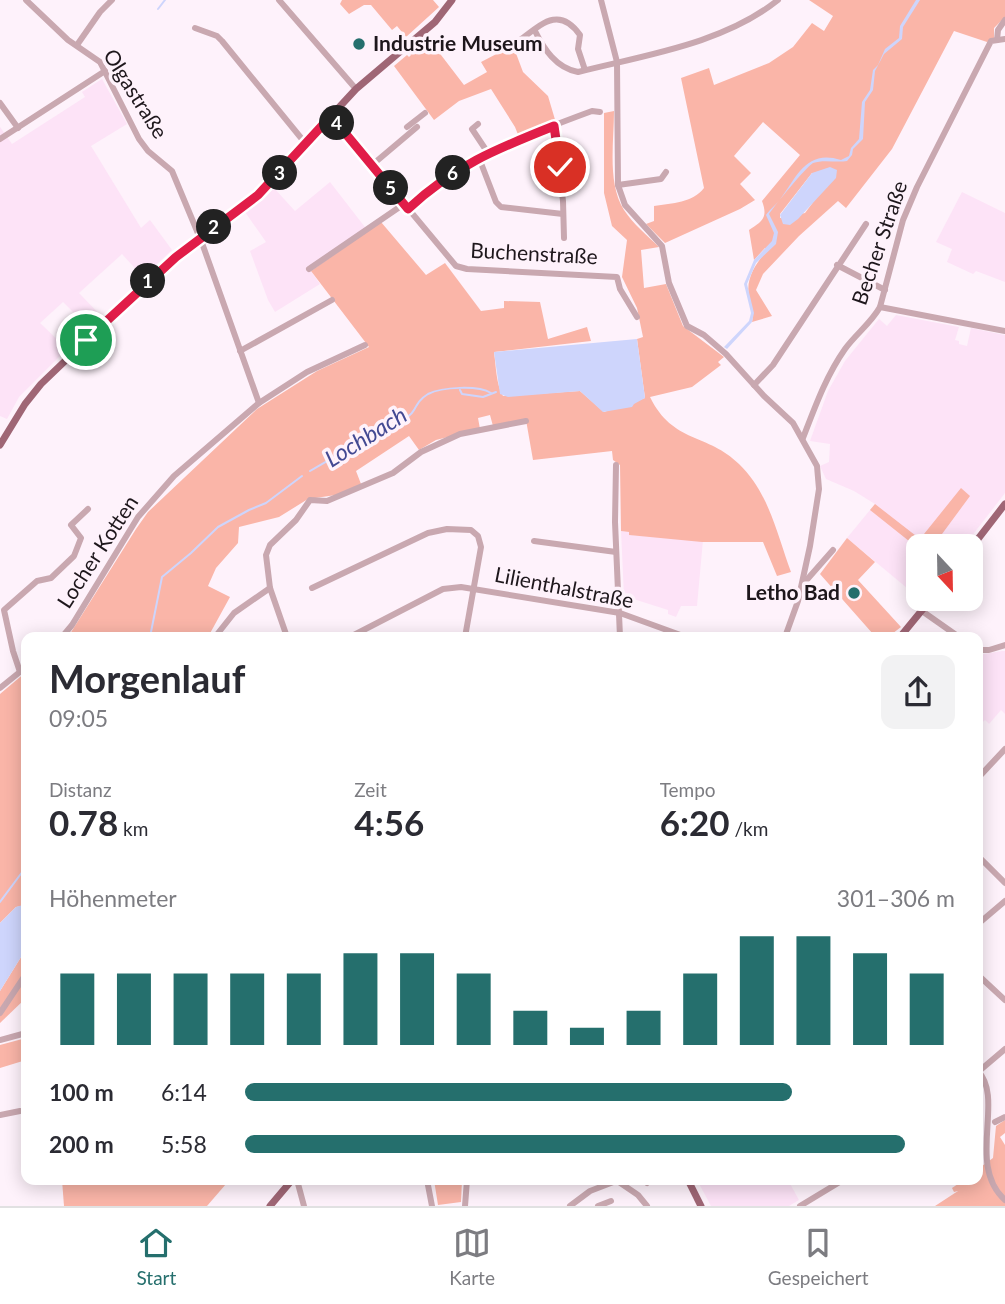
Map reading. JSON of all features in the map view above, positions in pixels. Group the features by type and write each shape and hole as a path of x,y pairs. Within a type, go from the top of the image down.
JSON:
{"main road":[{"path":"0,445 25,404 41,384 139,289 200,238 258,195 356,89 436,22 453,0"},
{"path":"982,534 1005,504"},
{"path":"904,632 922,611"},
{"path":"270,1206 290,1185"},
{"path":"690,1185 701,1206"}],"street":[{"name":"Olgastraße","path":"26,0 68,40 100,62 139,139 148,151 172,171 200,238 259,403"},
{"name":"Olgastraße","path":"77,45 100,12 112,0"},
{"path":"279,0 356,89"},
{"path":"601,0 617,62 618,185 625,205 662,246 669,283 687,326 704,335 726,354 793,423 818,471 820,489 803,584 787,632"},
{"path":"535,31 545,52 550,56 573,71 584,70 676,47 723,31 751,19 778,0"},
{"path":"510,47 557,18 563,19 580,35 578,49 584,70"},
{"name":"Becher Straße","path":"803,438 830,374 850,342 876,316 885,290 894,246 917,187 989,43 1001,39 997,33 1005,20"},
{"path":"195,28 217,36 222,41 306,144"},
{"path":"0,139 105,71"},
{"path":"0,103 18,128"},
{"path":"309,269 406,207 446,177 488,153 592,111 600,112"},
{"path":"372,165 425,113"},
{"name":"Buchenstraße","path":"331,116 459,268 617,277 620,289 637,317"},
{"path":"478,124 472,129 488,153"},
{"path":"554,126 561,179 564,238"},
{"path":"479,158 500,207 563,214"},
{"path":"618,185 661,179 666,172"},
{"path":"754,385 773,365 866,223"},
{"path":"837,265 885,290"},
{"path":"240,351 332,300"},
{"path":"880,307 1005,331"},
{"name":"Locher Kotten","path":"66,632 146,507 174,476 259,403 307,373 365,345"},
{"path":"285,632 270,588 266,560 268,550 296,520 310,500 323,502 393,473 421,452 460,434 526,421"},
{"path":"616,465 614,501 620,632"},
{"name":"Locher Kotten","path":"21,665 13,651 4,610 37,580 51,578 74,556 81,538 71,525 88,509"},
{"path":"312,588 435,531 471,530 481,542 466,632"},
{"path":"534,541 616,552"},
{"path":"803,584 832,550"},
{"path":"219,632 234,613 260,592 270,588"},
{"name":"Lilienthalstraße","path":"361,632 443,589 474,588 620,613 672,632"},
{"path":"922,611 952,632"},
{"path":"983,650 1005,645"},
{"path":"0,688 21,671"},
{"path":"983,773 1005,749"},
{"path":"983,861 1005,883"},
{"path":"983,920 1005,901"},
{"path":"983,980 1005,1000"},
{"path":"0,1013 21,982"},
{"path":"0,1040 21,1034"},
{"path":"983,1067 1005,1049"},
{"path":"983,1075 988,1079 995,1095 995,1122 989,1169 993,1184 1005,1200"},
{"path":"0,1115 20,1111"},
{"path":"995,1122 1005,1116"},
{"path":"297,1185 304,1206"},
{"path":"428,1185 432,1206"},
{"path":"465,1206 467,1185"},
{"path":"570,1206 590,1191 606,1185"},
{"path":"623,1185 638,1195 647,1206"},
{"path":"638,1195 645,1185"},
{"path":"800,1206 832,1185"},
{"path":"598,1206 611,1201"}],"shaded area":[{"path":"342,0 433,0 439,7 406,37 397,26 392,30 371,5 364,5 349,14 340,4"},
{"path":"809,0 1005,0 1005,17 994,28 994,39 987,42 954,31 892,149 846,208 838,201 799,236 763,274 756,290 772,316 752,322 748,286 755,267 767,250 765,248 754,260 749,230 763,218 762,201 800,155 763,122 734,156 751,173 740,184 755,200 665,243 646,224 654,221 654,206 694,197 704,188 681,78 709,68 714,85 769,63 793,47 812,23 824,31 833,16","holes":["812,173 817,197 805,213 780,218 780,214"]},
{"path":"428,38 464,85 487,72 481,62 508,48 510,51 514,48 523,72 548,96 556,123 519,137 491,89 459,101 434,120 394,66 407,55 409,57 410,53"},
{"path":"102,79 127,124 91,146 141,228 150,220 172,250 143,277 122,254 79,293 101,316 89,328 63,302 40,323 67,349 19,397 7,419 0,416 0,127 12,144 85,97 82,92"},
{"path":"614,111 613,175 619,199 632,220 659,247 641,250 644,288 666,284 683,326 724,357 718,362 721,365 692,387 650,397 669,423 727,454 749,475 765,501 791,572 777,576 763,542 702,542 629,535 629,532 621,531 620,465 613,460 612,451 533,460 526,420 493,426 490,415 478,418 480,429 436,440 419,450 409,436 356,471 361,484 336,495 308,499 279,517 239,527 238,543 216,568 208,586 230,597 211,632 71,632 148,512 257,409 317,371 369,347 311,271 381,222 426,275 445,263 481,311 504,308 504,301 540,302 548,339 587,327 591,341 494,352 503,396 580,391 604,412 645,398 637,339 643,337 637,308 622,277 627,240 612,226 604,193 604,113"},
{"path":"330,182 368,231 311,271 320,284 275,312 250,251 266,242 245,212 274,188 295,211"},
{"path":"962,192 1005,213 1005,282 976,271 973,274 947,262 952,249 936,242"},
{"path":"896,315 959,327 955,340 967,346 971,328 1005,335 1005,493 973,534 906,534 906,587 847,538 875,504 826,479 820,466 829,462 830,444 810,441 828,391 845,361 879,319 887,326"},
{"path":"961,488 970,496 942,534 924,534"},
{"path":"875,504 914,534 906,534 906,539 870,510"},
{"path":"621,531 630,532 630,535 703,540 697,606 681,606 676,617 668,614 668,610 624,596"},
{"name":"Letho Bad","path":"847,538 875,562 858,580 901,627 894,632 871,632 820,574"},
{"path":"1005,651 1005,714 1001,710 989,724 985,720 983,722 983,654"},
{"path":"21,676 21,906 16,907 0,923 0,694"},
{"path":"21,957 21,1003 0,1023 0,991"},
{"path":"21,1039 21,1062 0,1068 0,1045"},
{"path":"1005,1120 1005,1133 1000,1137 1005,1145 1005,1206 935,1206 958,1191 954,1192 952,1188 956,1185 983,1185 983,1165 993,1158 996,1126"},
{"path":"62,1185 225,1185 207,1206 64,1206"},
{"path":"435,1185 462,1185 461,1202 438,1205"},
{"path":"700,1185 791,1185 799,1200 789,1206 711,1206"}],"water":[{"path":"916,0 920,0 903,27 902,39 884,54 875,71 873,90 865,102 863,139 853,149 847,161 813,163 769,214 778,232 776,244 756,263 747,284 754,313 752,322 727,349 724,347 749,321 751,313 744,284 754,260 772,241 774,233 766,215 798,173 811,161 820,158 841,160 849,156 851,148 859,139 862,102 870,90 873,70 885,49 899,38 900,26"},
{"path":"830,167 837,170 836,178 798,219 790,225 783,224 780,215 812,173"},
{"path":"637,339 645,398 632,407 603,412 580,391 508,397 500,394 494,352"},
{"path":"21,906 21,957 0,991 0,923"}],"waterway":[{"path":"158,9 165,0"},
{"name":"Lochbach","path":"310,471 402,421 428,394 460,388 491,393"},
{"name":"Lochbach","path":"460,390 462,394 483,397 496,392"},
{"name":"Lochbach","path":"151,632 162,577 218,527 266,503 302,476"},
{"name":"Lochbach","path":"0,902 21,874"}],"place":[{"name":"Industrie Museum","path":"359,44"},
{"name":"Letho Bad","path":"854,593"}],"route":[{"path":"86,340 176,257 258,195 331,116 408,209 446,177 470,162 554,126 560,167"}]}
